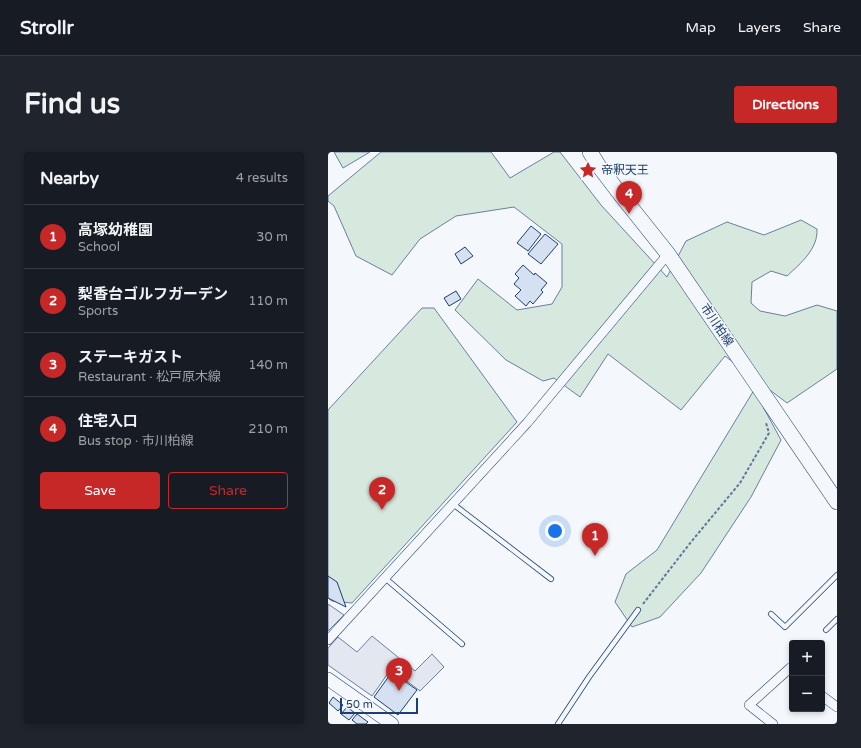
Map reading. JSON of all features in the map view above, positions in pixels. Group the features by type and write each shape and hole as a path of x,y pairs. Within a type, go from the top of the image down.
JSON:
{"main road":[{"name":"市川柏線","path":"590,152 617,190 668,254 835,494"},
{"path":"328,679 392,724"}],"street":[{"path":"328,640 526,423 668,254"},
{"path":"773,724 749,705 789,669"},
{"path":"825,698 837,707"}],"lane":[{"path":"453,504 551,579"},
{"path":"771,614 785,627 836,577"},
{"path":"385,578 462,644"},
{"path":"558,724 589,677 638,610"},
{"path":"826,630 837,619"}],"path":[{"path":"638,610 691,542 740,483 769,433 766,423"}],"shaded area":[{"path":"334,152 370,152 343,168"},
{"path":"381,152 491,152 510,178 554,152 560,152 601,205 667,277 686,241 727,222 764,235 801,220 817,229 817,236 812,249 803,261 787,276 771,271 752,282 751,303 760,311 785,316 817,305 837,311 837,369 787,403 725,356 681,410 608,354 580,397 554,378 543,381 506,360 455,310 478,279 517,310 552,304 562,287 562,244 514,207 456,216 420,239 392,275 356,256 334,206 328,201 328,196"},
{"path":"422,308 434,308 517,422 352,603 332,601 328,598 328,410"},
{"path":"754,390 781,440 751,497 701,573 660,617 632,627 615,602 626,574 657,550"},
{"path":"328,604 344,615 328,631"},
{"path":"372,636 415,671 432,654 444,667 420,691 391,669 372,696 328,665 328,648 338,637 357,652"}],"building":[{"path":"531,226 541,234 528,251 517,243"},
{"path":"545,234 558,244 541,264 528,254"},
{"path":"465,247 473,256 461,264 455,254"},
{"path":"523,265 534,275 535,273 547,283 541,290 543,292 533,304 530,301 526,306 515,296 521,290 514,284 519,278 515,274"},
{"path":"456,291 461,299 449,306 444,298"},
{"path":"328,576 337,582 346,607 328,598"},
{"path":"392,672 417,690 398,715 374,697"},
{"path":"333,697 343,705 338,711 329,703"},
{"path":"347,707 355,713 349,720 341,714"},
{"path":"357,714 368,722 366,724 357,724 352,720"}],"place":[{"name":"帝釈天王","path":"588,170"},
{"name":"住宅入口","path":"629,214"},
{"name":"梨香台ゴルフガーデン","path":"382,510"},
{"name":"高塚幼稚園","path":"595,556"},
{"name":"ステーキガスト","path":"399,691"}]}
